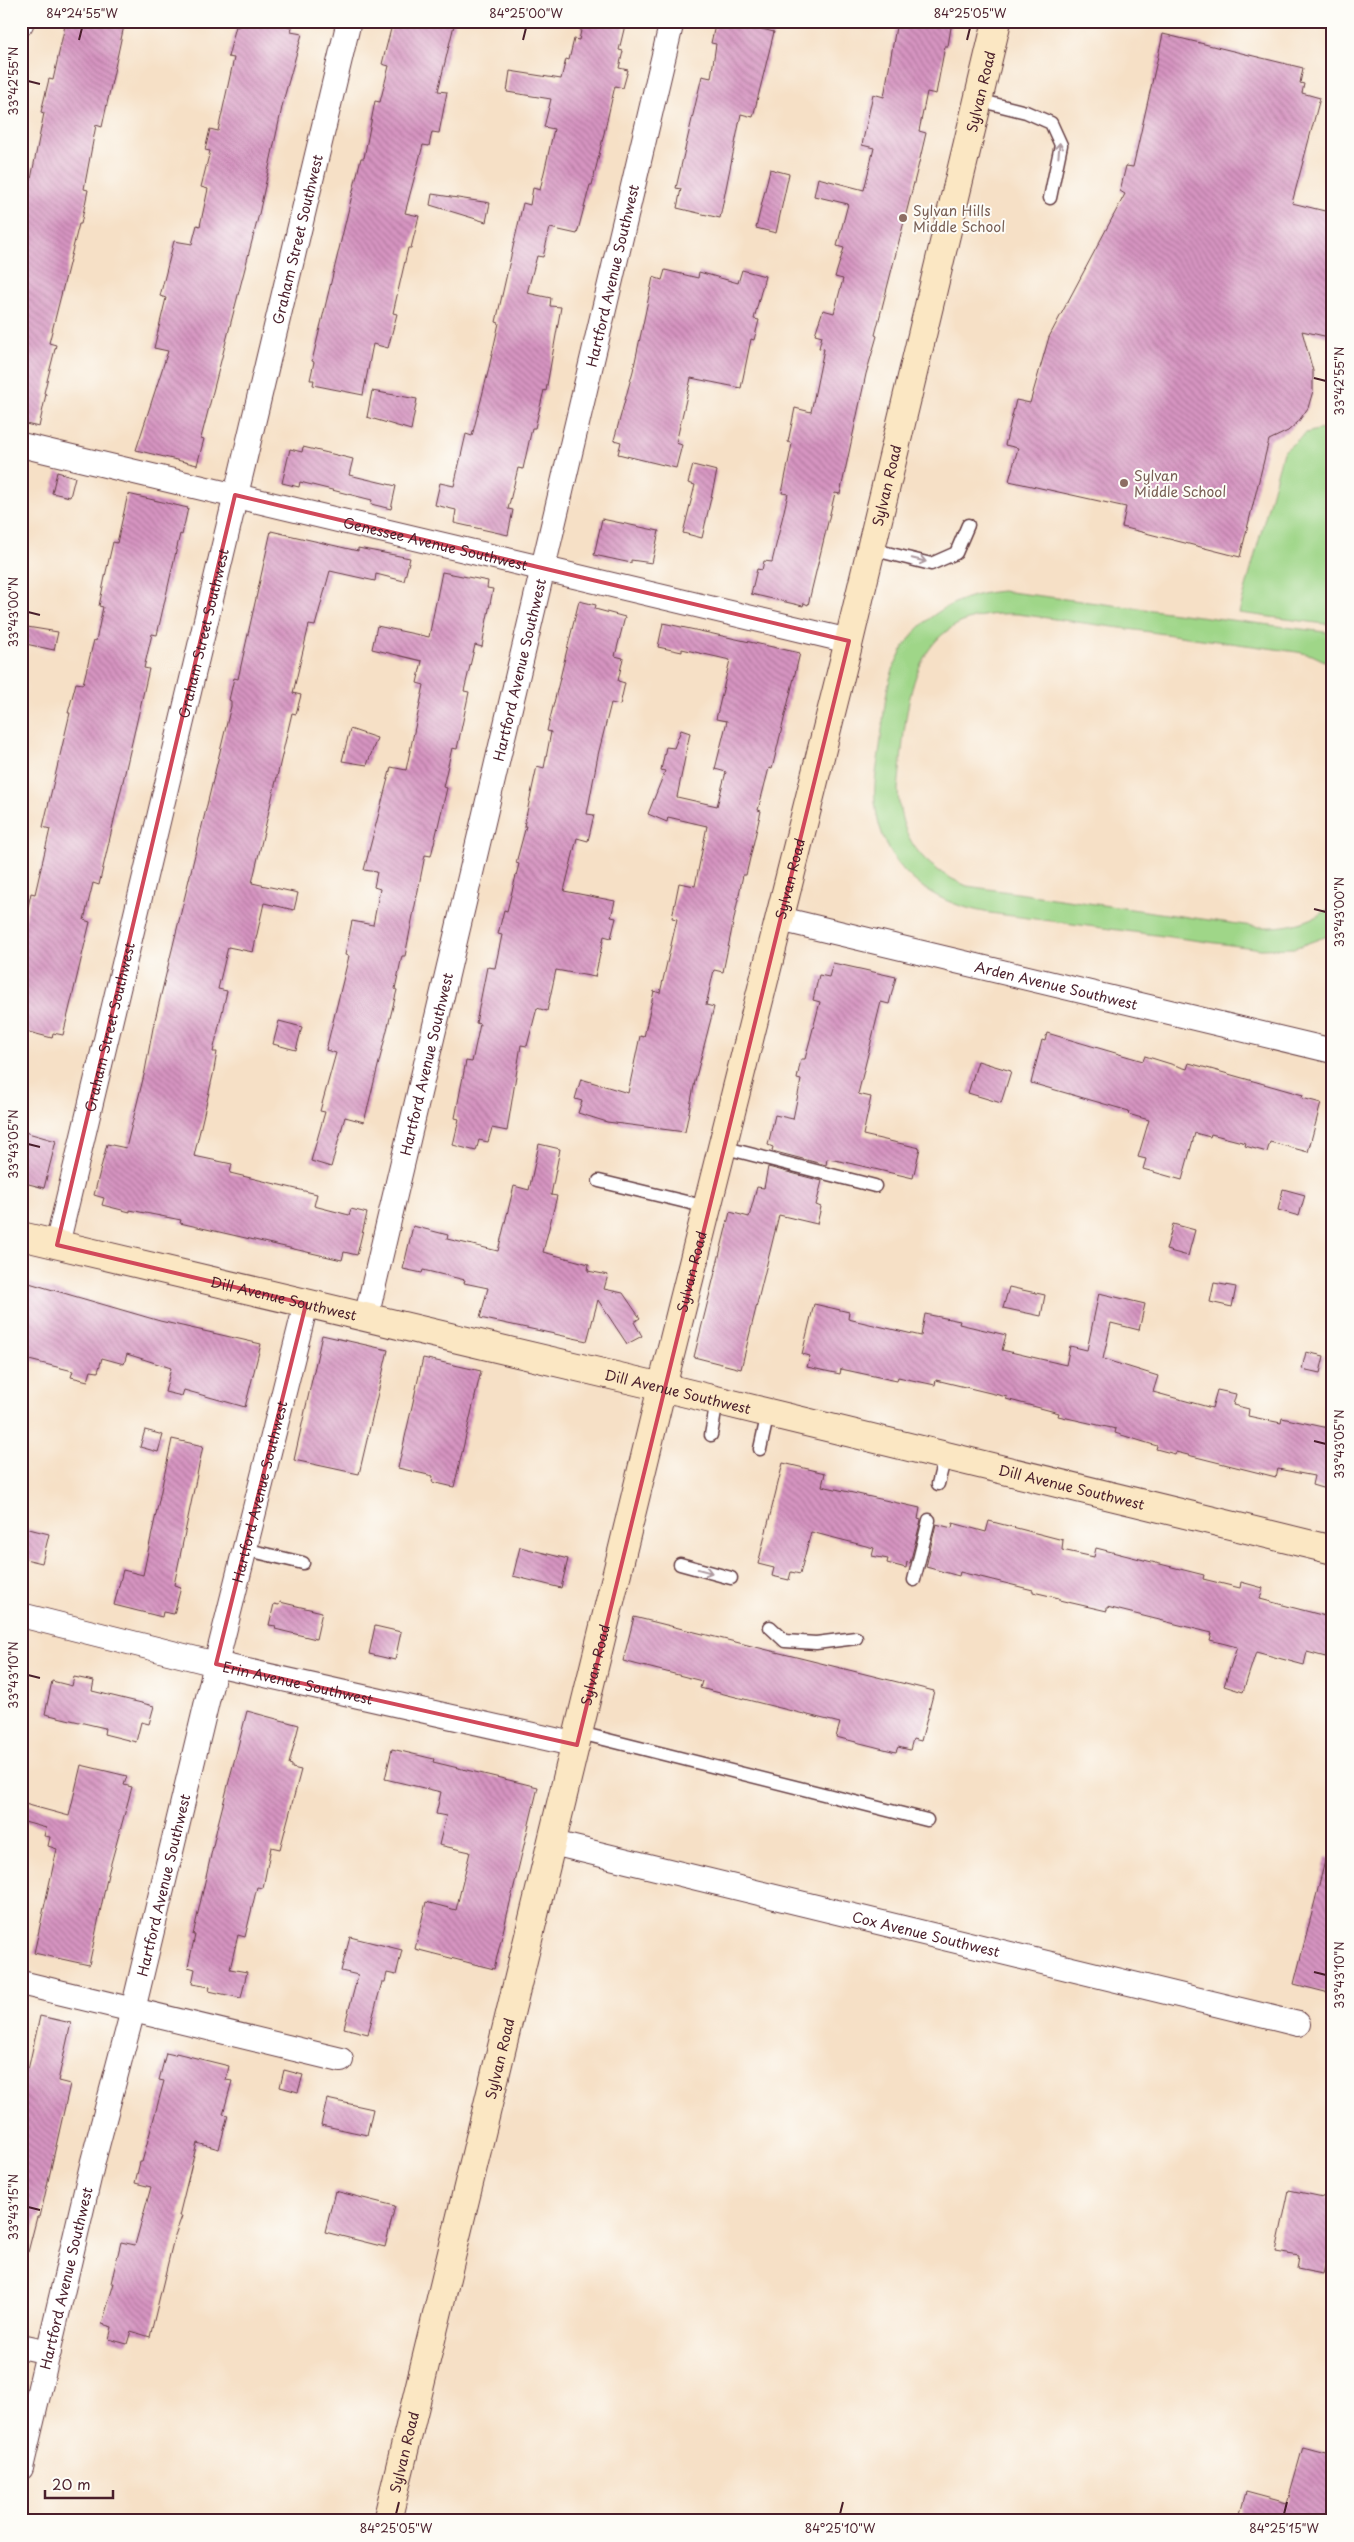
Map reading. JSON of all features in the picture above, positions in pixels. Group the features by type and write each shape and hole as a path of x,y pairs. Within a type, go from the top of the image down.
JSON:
{"main road":[{"name":"Sylvan Road","path":"387,2521 553,1843 662,1387 849,642 997,21"},
{"name":"Dill Avenue Southwest","path":"21,1236 662,1387 1333,1550"}],"street":[{"name":"Graham Street Southwest","path":"57,1245 349,21"},
{"name":"Hartford Avenue Southwest","path":"366,1318 672,21"},
{"name":"Genessee Avenue Southwest","path":"21,445 849,642"},
{"name":"Arden Avenue Southwest","path":"780,919 1333,1051"},
{"name":"Hartford Avenue Southwest","path":"21,2468 93,2161 133,2010 244,1549 306,1304"},
{"name":"Erin Avenue Southwest","path":"21,1615 216,1664 578,1739"},
{"name":"Cox Avenue Southwest","path":"553,1843 1298,2024"},
{"path":"21,1983 341,2060"},
{"path":"21,2346 49,2352"}],"lane":[{"path":"978,100 1026,112 1051,123 1061,145 1050,198"},
{"path":"871,549 931,564 956,553 968,526"},
{"path":"722,1147 875,1186"},
{"path":"599,1181 707,1207"},
{"path":"711,1434 717,1401"},
{"path":"760,1449 768,1413"},
{"path":"938,1484 945,1456"},
{"path":"914,1580 929,1520"},
{"path":"244,1549 303,1563"},
{"path":"680,1564 730,1578"},
{"path":"770,1627 785,1641 816,1643 856,1638"},
{"path":"578,1739 927,1820"}],"highlighted area":[{"path":"235,495 849,641 577,1745 216,1664 306,1304 57,1245"}],"green space":[{"path":"1333,426 1333,625 1239,613 1283,452 1306,433"},
{"path":"1002,591 1333,633 1333,665 1312,655 1297,652 1018,614 981,616 953,627 933,645 919,668 910,696 905,726 898,789 899,806 908,836 926,860 937,870 967,886 1259,927 1279,927 1298,923 1316,917 1333,906 1333,934 1294,948 1261,949 990,913 947,901 928,891 912,878 898,863 887,846 879,825 875,802 876,770 885,702 891,675 902,651 912,636 936,613 967,598"}],"building":[{"path":"66,21 125,21 102,127 96,125 84,189 88,190 81,224 79,224 49,343 56,345 44,393 46,394 39,427 21,423 21,217 28,184 30,184 44,113 41,112 49,79 53,80"},
{"path":"240,21 268,21 292,27 291,32 302,34 284,98 259,214 201,438 204,439 197,465 136,450 168,351 154,348 166,298 160,296 174,241 192,244 197,225 200,226 208,189 201,187 210,151 205,150 210,129 218,131 234,58 228,57 236,26 238,27"},
{"path":"393,21 455,21 438,91 447,92 439,133 432,132 429,146 423,145 405,213 419,216 411,248 408,248 393,313 397,314 388,348 373,344 363,395 313,385 314,380 310,380 314,362 312,361 361,158 364,158 375,101 380,102 389,66 382,64"},
{"path":"583,21 626,21 619,50 623,51 619,68 628,70 623,88 615,86 592,185 590,185 577,234 550,228 543,257 537,256 527,293 551,298 550,306 561,307 546,391 544,390 535,428 532,428 523,469 518,468 508,509 513,510 508,535 454,523 456,510 435,505 440,483 454,486 466,434 472,436 499,323 496,322 523,203 530,205 533,188 540,190 554,129 544,127 551,99 507,92 510,71 561,79 566,59 569,60 574,39 579,40"},
{"path":"716,21 730,21 774,32 753,117 741,114 720,218 677,208 681,189 676,188 702,76 711,78 716,44 711,43"},
{"path":"897,21 952,21 936,94 927,92 919,131 926,133 875,335 877,336 866,374 840,494 835,493 808,605 804,603 803,606 751,594 757,569 762,570 764,561 772,562 788,494 782,493 792,444 788,442 795,408 811,412 824,349 819,348 822,336 815,334 823,310 834,313 843,279 835,277 844,248 837,246 848,204 814,196 818,178 864,190 874,148 862,145 873,94 884,97"},
{"path":"1163,34 1303,68 1300,83 1304,84 1302,93 1320,98 1292,203 1333,213 1333,338 1302,331 1313,371 1313,391 1308,408 1298,422 1288,431 1269,440 1240,557 1122,527 1126,507 1009,481 1018,448 1005,445 1016,400 1030,403 1049,337 1125,194 1120,191 1126,166 1133,167"},
{"path":"770,169 789,174 776,233 756,228"},
{"path":"432,194 490,203 486,222 430,205"},
{"path":"665,270 698,278 699,272 738,283 742,270 765,276 754,319 759,320 754,340 751,339 741,388 691,378 676,443 682,445 676,468 618,454 621,442 614,440 633,371 653,277 662,280"},
{"path":"372,391 417,399 411,430 367,417"},
{"path":"303,447 353,459 349,475 396,486 391,509 371,504 372,500 300,482 299,487 282,483 290,449 302,452"},
{"path":"693,465 717,471 702,538 683,533 695,485 688,483"},
{"path":"57,472 75,477 70,497 52,493"},
{"path":"128,494 188,508 182,535 180,534 157,635 152,634 144,668 149,669 99,885 93,883 84,920 90,922 63,1035 53,1033 52,1038 21,1030 21,939 31,893 35,894 50,829 43,827 70,713 68,713 76,683 83,684 94,640 96,641 103,607 99,606 106,572 113,542 117,543"},
{"path":"602,519 659,531 652,563 631,560 631,563 594,555"},
{"path":"271,531 358,551 358,548 410,558 404,581 376,574 375,581 330,571 315,626 309,625 293,693 301,695 296,714 292,713 252,883 298,893 294,910 264,903 253,952 228,947 218,989 227,991 213,1052 217,1052 213,1075 194,1156 232,1164 230,1173 317,1194 314,1206 349,1215 351,1209 367,1213 357,1255 344,1252 342,1260 180,1223 181,1220 130,1210 130,1212 102,1205 104,1198 94,1195 107,1144 126,1148 231,706 231,701 229,700 234,678 238,679"},
{"path":"442,572 488,581 487,588 493,589 482,647 475,645 464,691 469,692 457,749 452,748 443,787 447,788 431,856 425,855 405,956 402,956 395,989 397,990 364,1122 345,1117 331,1167 311,1161 325,1112 320,1111 336,1053 326,1050 349,956 345,955 352,921 373,925 380,889 374,887 377,872 364,870 391,767 406,770 424,685 417,683 422,661 372,649 377,626 429,637"},
{"path":"579,601 596,605 595,609 625,617 615,656 623,658 618,681 625,683 620,705 611,703 598,755 587,814 594,815 588,841 577,838 564,891 615,901 611,917 616,918 611,938 604,936 595,977 556,970 547,1011 537,1008 527,1046 521,1045 507,1131 492,1128 488,1142 479,1140 476,1151 453,1145 459,1119 455,1118 466,1061 472,1062 480,1024 476,1023 487,967 495,968 502,935 498,934 504,910 507,911 519,864 516,863 526,826 524,826 537,766 544,768 551,732 547,731"},
{"path":"663,623 800,653 772,769 769,768 758,810 761,811 746,875 743,875 723,972 714,970 706,1005 714,1007 695,1081 685,1132 607,1122 578,1113 582,1101 575,1099 581,1079 628,1093 640,1036 644,1037 654,991 660,993 677,919 672,918 679,883 695,886 707,826 668,817 667,822 648,814 665,771 661,770 666,747 674,748 681,730 690,733 677,797 717,806 726,772 715,769 727,721 716,719 730,660 682,649 682,652 658,647"},
{"path":"21,626 58,632 54,650 21,643"},
{"path":"350,729 377,738 367,765 342,761"},
{"path":"833,963 896,977 889,1004 881,1002 858,1094 871,1097 863,1135 920,1148 913,1178 827,1159 826,1165 772,1151 773,1147 768,1145 775,1115 793,1119 801,1080 797,1079 801,1059 805,1059 820,1002 813,1000 819,975 829,977"},
{"path":"279,1021 302,1027 296,1050 273,1044"},
{"path":"1047,1033 1143,1061 1145,1056 1187,1069 1189,1063 1303,1095 1302,1098 1321,1103 1308,1152 1270,1142 1267,1152 1245,1146 1246,1143 1211,1134 1210,1137 1195,1133 1182,1180 1143,1169 1146,1159 1138,1157 1149,1120 1128,1114 1129,1111 1031,1083 1042,1040 1045,1041"},
{"path":"978,1061 1011,1071 1001,1103 968,1093"},
{"path":"21,1131 56,1141 44,1188 21,1182"},
{"path":"539,1144 560,1149 551,1195 557,1196 543,1252 589,1264 588,1271 608,1275 604,1289 623,1293 640,1318 634,1322 642,1336 627,1344 598,1300 587,1341 480,1318 488,1288 464,1283 465,1280 423,1270 422,1273 403,1269 413,1226 448,1235 447,1239 498,1251 514,1186 529,1190"},
{"path":"768,1167 822,1181 816,1205 821,1207 817,1224 779,1215 741,1369 694,1357 730,1212 749,1217 757,1187 764,1188"},
{"path":"1283,1189 1305,1195 1299,1216 1278,1210"},
{"path":"1173,1224 1195,1230 1188,1256 1166,1250"},
{"path":"29,1283 160,1321 261,1344 245,1407 184,1390 182,1396 165,1392 171,1368 127,1354 124,1364 102,1358 98,1372 91,1371 88,1381 71,1377 73,1371 21,1358 21,1318"},
{"path":"1214,1283 1236,1287 1232,1307 1210,1302"},
{"path":"1009,1287 1045,1295 1041,1316 1003,1308"},
{"path":"1099,1293 1145,1304 1139,1330 1111,1323 1103,1359 1158,1376 1153,1392 1212,1408 1217,1390 1236,1394 1233,1405 1249,1409 1248,1416 1281,1423 1282,1418 1333,1429 1333,1477 1329,1490 1312,1485 1314,1476 1278,1469 1276,1477 1176,1452 1175,1454 1156,1449 1157,1446 1115,1433 1116,1429 1058,1416 1059,1413 1006,1399 1007,1397 936,1380 935,1385 898,1377 897,1381 841,1369 840,1374 807,1367 810,1356 802,1354 814,1304 849,1312 848,1319 921,1336 925,1314 960,1321 959,1324 1006,1335 1002,1350 1066,1365 1070,1346 1087,1350"},
{"path":"322,1335 388,1350 359,1474 294,1460"},
{"path":"1306,1352 1324,1356 1320,1373 1302,1369"},
{"path":"423,1358 481,1371 454,1487 432,1482 433,1476 398,1468"},
{"path":"145,1430 163,1435 158,1452 140,1447"},
{"path":"172,1439 203,1446 174,1585 181,1587 174,1614 163,1612 162,1617 114,1605 123,1570 143,1575"},
{"path":"783,1463 825,1473 822,1486 920,1508 918,1519 921,1520 910,1563 907,1562 906,1568 887,1563 888,1559 872,1556 874,1548 811,1532 800,1574 791,1572 789,1580 772,1576 774,1568 758,1564"},
{"path":"989,1521 1063,1540 1062,1550 1094,1557 1096,1548 1204,1575 1203,1579 1240,1588 1241,1582 1263,1588 1260,1599 1333,1618 1333,1659 1307,1652 1304,1665 1256,1652 1243,1692 1224,1686 1237,1647 1210,1640 1212,1633 1107,1607 1107,1611 1059,1600 1059,1598 1033,1592 1033,1590 960,1572 959,1576 926,1567 936,1524 952,1528 953,1523 986,1532"},
{"path":"21,1527 49,1534 42,1563 21,1558"},
{"path":"520,1547 568,1559 561,1588 513,1576"},
{"path":"280,1602 322,1612 316,1639 275,1629 276,1626 269,1625 274,1604 279,1605"},
{"path":"634,1617 934,1691 921,1741 913,1739 910,1750 898,1747 896,1752 836,1737 840,1723 700,1688 702,1681 623,1661"},
{"path":"375,1626 401,1632 395,1660 369,1654"},
{"path":"74,1677 94,1681 92,1691 154,1706 149,1724 141,1722 136,1742 104,1734 105,1728 45,1714 52,1681 72,1686"},
{"path":"247,1711 299,1725 289,1764 292,1765 292,1768 301,1770 280,1849 271,1847 263,1888 257,1887 245,1937 238,1935 230,1969 247,1972 241,1998 209,1991 210,1987 192,1984 195,1969 188,1967 195,1935 193,1935 217,1828"},
{"path":"392,1749 434,1759 433,1762 538,1787 494,1969 415,1949 426,1902 456,1910 470,1852 439,1845 446,1816 436,1814 441,1792 385,1779"},
{"path":"81,1765 127,1776 124,1785 132,1787 108,1874 89,1965 34,1953 57,1849 48,1846 50,1837 44,1836 46,1828 21,1821 21,1803 69,1816"},
{"path":"1326,1857 1333,1858 1333,1994 1294,1984"},
{"path":"350,1937 402,1950 396,1975 387,1973 385,1982 382,1982 368,2034 344,2028 358,1975 341,1971"},
{"path":"40,2016 71,2023 58,2081 70,2084 40,2217 37,2217 28,2252 21,2251 21,2068 28,2070"},
{"path":"166,2053 175,2055 176,2053 229,2066 226,2080 232,2081 223,2114 228,2115 219,2149 197,2143 179,2216 182,2216 174,2238 150,2337 131,2331 127,2344 109,2339 112,2327 102,2324 114,2283 111,2283 121,2242 135,2245 151,2187 135,2183 164,2081 159,2080"},
{"path":"284,2070 303,2075 298,2092 280,2087"},
{"path":"327,2099 373,2109 367,2135 321,2125"},
{"path":"1289,2190 1333,2199 1333,2264 1326,2263 1323,2274 1297,2269 1299,2256 1276,2252"},
{"path":"335,2191 395,2206 385,2247 325,2232"},
{"path":"1303,2447 1333,2455 1333,2521 1238,2521 1246,2492 1287,2503"}],"place":[{"name":"Sylvan Hills Middle School","path":"903,218"},
{"name":"Sylvan Middle School","path":"1124,483"}]}
